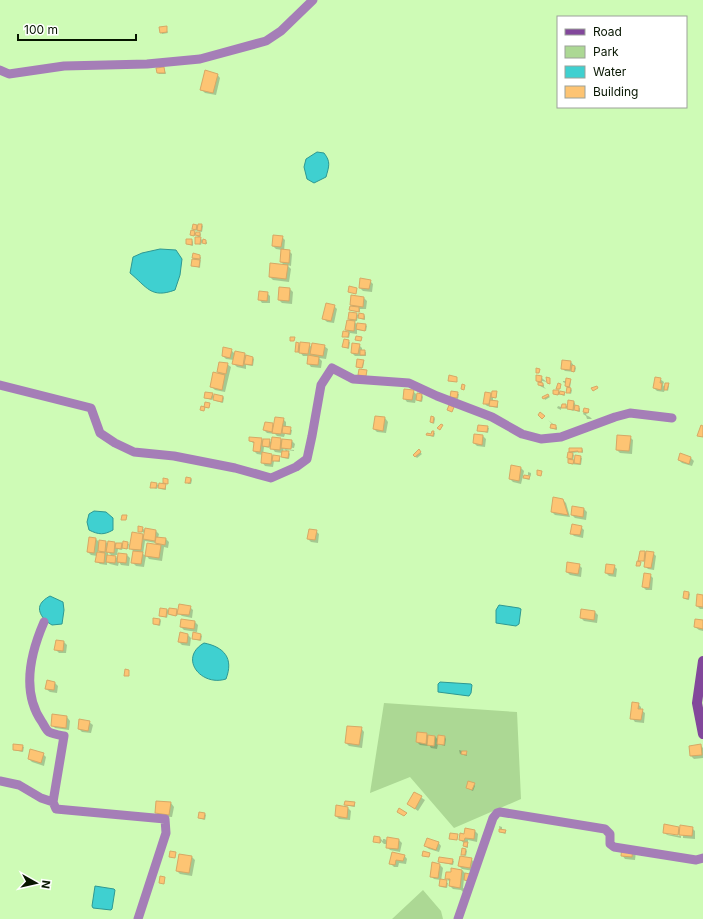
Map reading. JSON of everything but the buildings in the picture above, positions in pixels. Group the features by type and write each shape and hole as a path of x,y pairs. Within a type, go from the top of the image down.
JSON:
{"main road":[{"path":"703,661 697,703 703,734"}],"street":[{"path":"0,70 9,74 64,66 147,64 200,59 266,41 281,31 313,0"},
{"path":"0,385 91,408 100,433 114,443 134,452 174,456 235,468 270,478 296,467 306,459 312,436 321,385 332,368 353,378 409,383 492,418 522,434 542,439 561,437 630,413 672,418"},
{"path":"44,622 36,642 30,680 31,697 38,717 49,732 64,736 53,802 56,809 165,819 166,833 138,919"},
{"path":"0,781 19,785 41,798 53,802"},
{"path":"458,919 493,818 500,812 605,829 610,834 610,844 614,847 696,860 703,858"}],"green space":[{"path":"384,703 517,712 521,799 454,828 410,777 370,793"},
{"path":"423,890 441,911 443,919 392,919"}],"water":[{"path":"317,152 324,153 328,159 329,167 326,177 314,183 307,179 304,167 306,159"},
{"path":"160,249 176,250 182,259 180,275 175,290 160,293 145,287 130,273 133,257 142,253"},
{"path":"94,511 106,512 113,518 113,530 101,534 89,530 87,522 89,514"},
{"path":"50,596 63,602 64,610 62,624 52,625 44,619 40,612 39,609 41,603"},
{"path":"499,605 521,609 519,624 516,626 496,623 496,610"},
{"path":"204,643 217,647 226,655 229,665 226,679 208,679 196,670 193,663 193,656 196,649"},
{"path":"440,682 471,684 471,693 469,696 438,692 438,684"},
{"path":"95,886 115,890 111,910 93,908"}]}
